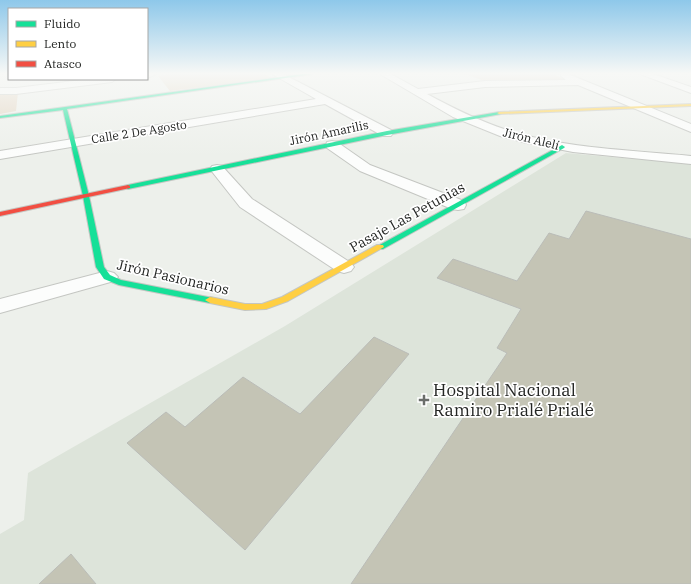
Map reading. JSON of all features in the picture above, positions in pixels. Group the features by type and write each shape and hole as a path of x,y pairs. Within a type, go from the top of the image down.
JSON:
{"street":[{"path":"0,117 110,101"},
{"name":"Calle 2 De Agosto","path":"0,155 324,101"},
{"path":"326,101 387,133"},
{"name":"Jirón Alelí","path":"434,101 464,118 504,133 562,147 691,160"},
{"path":"625,101 691,128"},
{"name":"Jirón Amarilis","path":"0,214 464,118 500,113 691,105"},
{"name":"Jirón Pasionarios","path":"65,108 86,196 100,267 107,277 119,282 245,307 263,307"},
{"path":"332,145 365,168 458,205"},
{"name":"Pasaje Las Petunias","path":"263,307 285,300 562,147"},
{"path":"217,169 246,203 344,267"},
{"path":"0,306 107,277"}],"shaded area":[{"path":"0,101 17,101 16,111 0,114"},
{"name":"Hospital Nacional Ramiro Prialé Prialé","path":"566,153 691,164 691,584 0,584 0,534 24,520 28,473 285,326"}],"building":[{"path":"586,211 691,239 691,584 351,584 507,353 497,348 521,309 437,278 453,259 517,281 549,233 569,239"},
{"path":"374,337 409,354 245,550 127,443 166,412 185,427 243,377 300,414"},
{"path":"71,554 96,584 39,584"}],"traffic: fast":[{"path":"0,117 114,101"},
{"path":"65,108 86,196 100,267 107,277 119,282 210,300"},
{"path":"128,187 387,133 499,113"},
{"path":"380,247 562,147"}],"traffic: slow":[{"path":"499,113 691,105"},
{"path":"210,300 245,307 263,307 285,299 380,247"}],"traffic: jam":[{"path":"0,214 128,187"}],"place":[{"name":"Hospital Nacional Ramiro Prialé Prialé","path":"424,400"}]}
